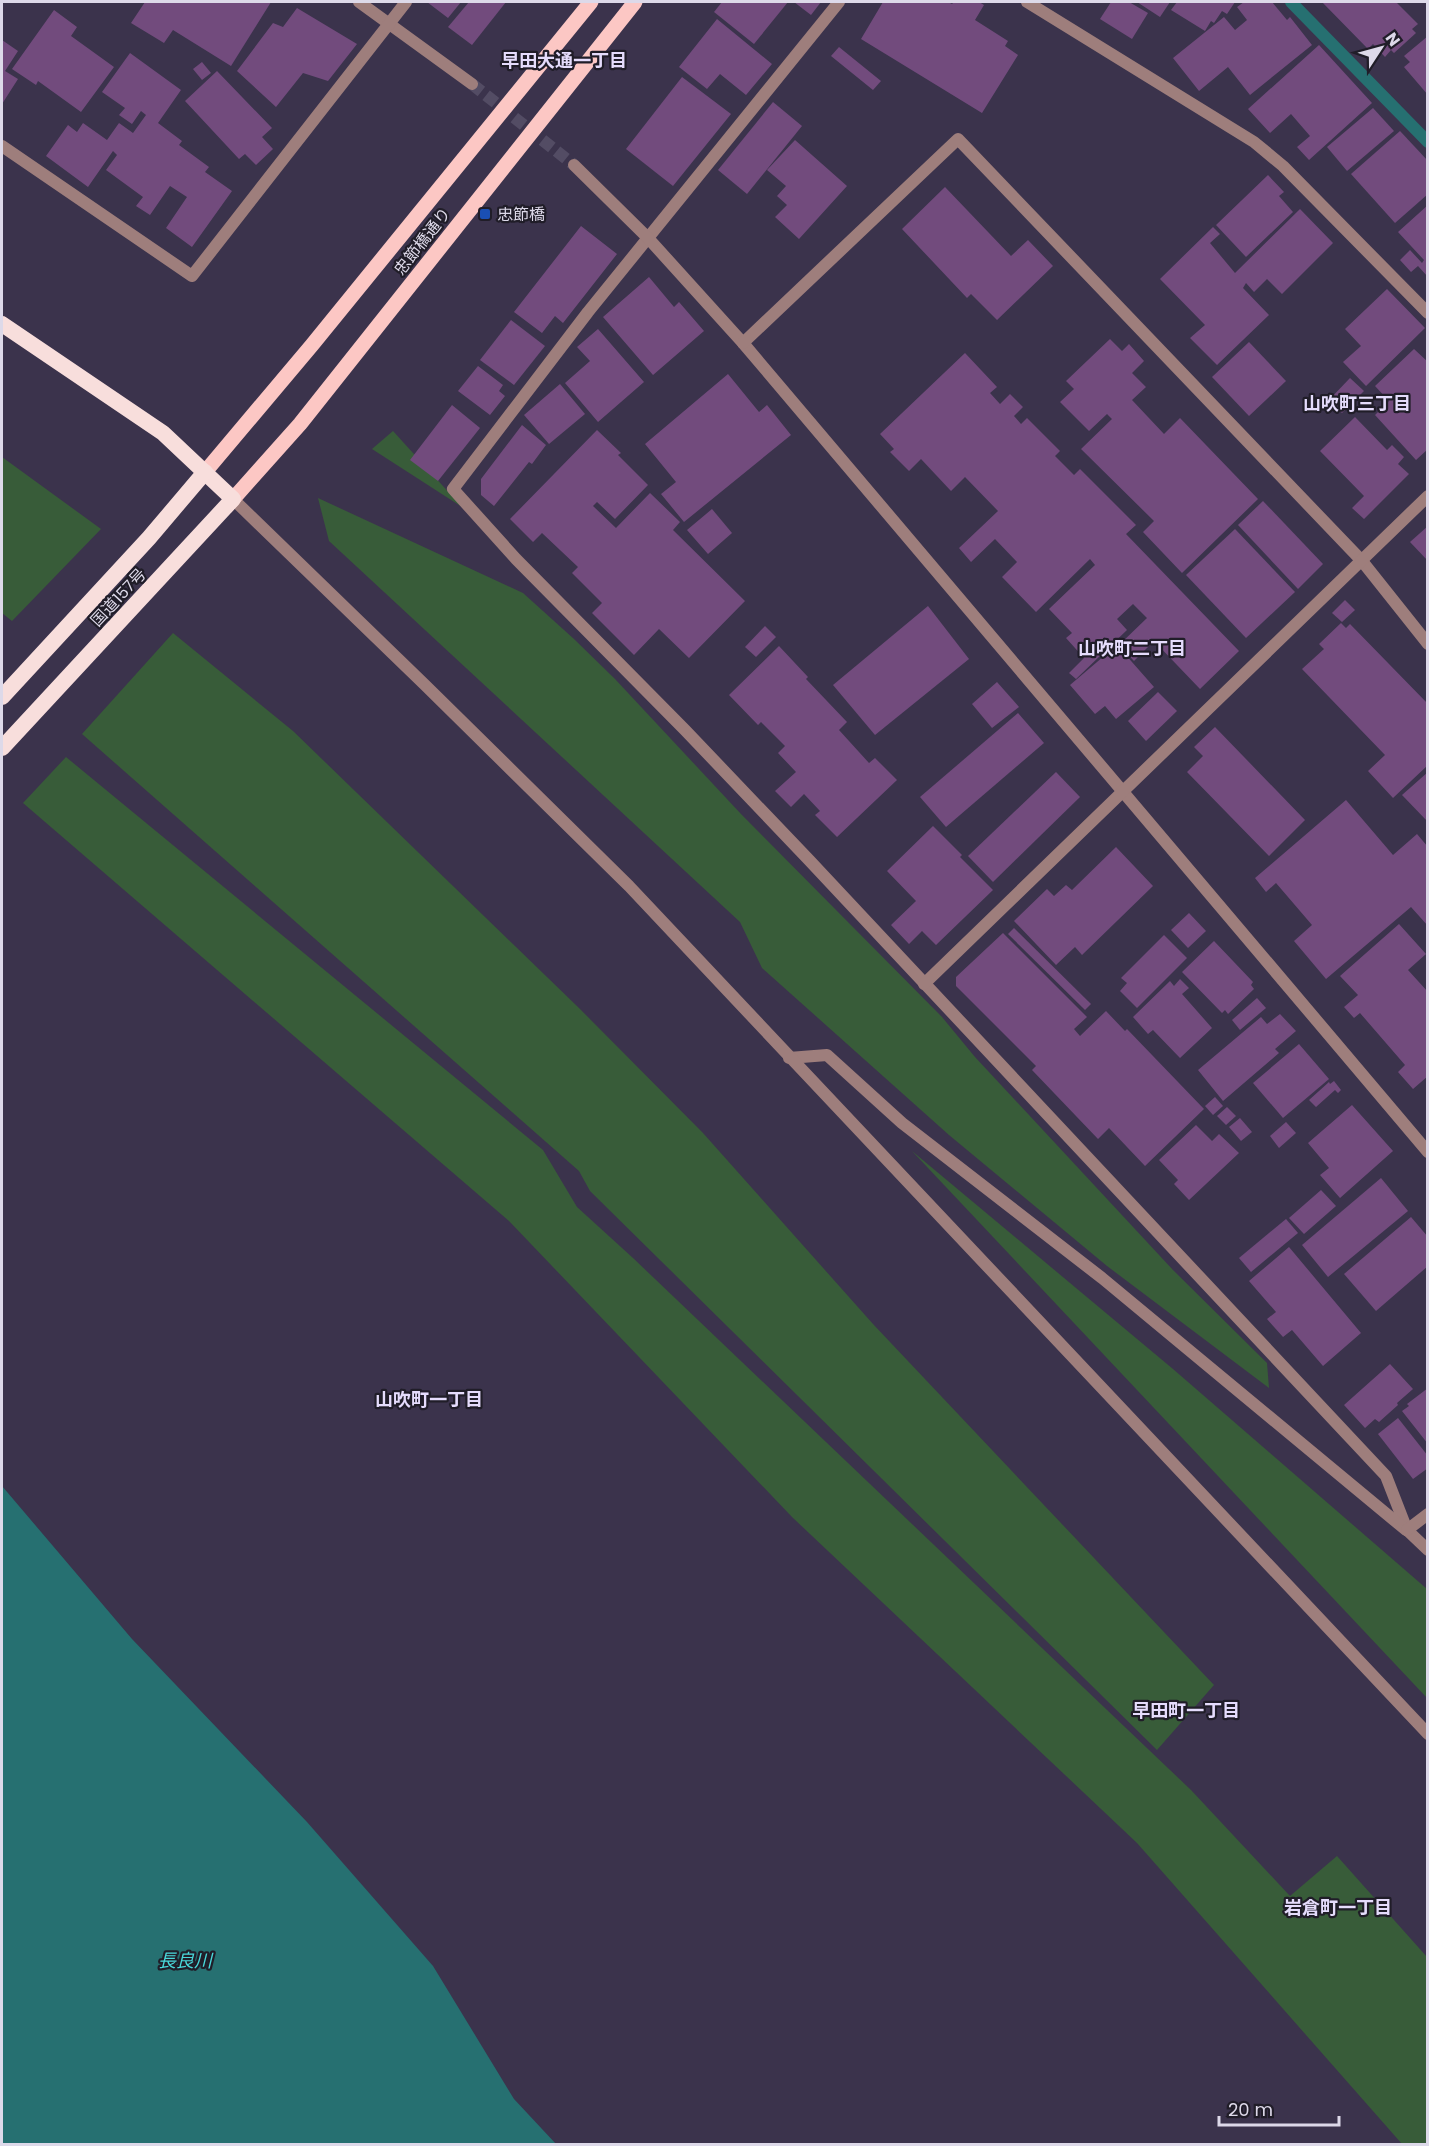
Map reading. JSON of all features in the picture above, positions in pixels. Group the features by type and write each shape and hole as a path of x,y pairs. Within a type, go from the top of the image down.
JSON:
{"highway":[{"path":"2,324 163,433 233,499"},
{"name":"国道157号","path":"2,696 149,538 205,472"},
{"name":"国道157号","path":"2,748 177,560"}],"main road":[{"name":"忠節橋通り","path":"205,472 312,345 591,2"},
{"name":"忠節橋通り","path":"233,499 300,424 635,2"},
{"path":"177,560 233,499"}],"street":[{"path":"359,2 390,22 472,84"},
{"path":"2,146 192,276 406,2"},
{"path":"839,2 588,312 453,489 516,559 685,730 1386,1476 1407,1530"},
{"path":"1027,2 1254,142 1283,166 1428,313"},
{"path":"743,343 958,139 1362,561 1428,644"},
{"path":"574,165 648,238 743,343 1428,1152"},
{"path":"924,984 1428,496"},
{"path":"233,499 629,886 1428,1734"},
{"path":"789,1058 827,1055 902,1123 1102,1278 1407,1530 1428,1550"},
{"path":"1407,1530 1428,1514"}],"shaded area":[{"path":"393,431 462,507 372,449"},
{"path":"2,457 101,529 12,621 2,613"},
{"path":"318,498 523,593 574,639 615,679 741,814 942,1017 975,1057 1173,1270 1267,1363 1269,1388 1107,1266 949,1135 762,968 740,922 329,541"},
{"path":"173,633 293,731 579,1008 703,1133 873,1324 1214,1685 1157,1750 590,1191 579,1171 82,734"},
{"path":"66,757 543,1150 577,1207 1191,1790 1290,1896 1337,1856 1427,1957 1427,2144 1402,2144 1137,1843 792,1517 509,1221 23,803"},
{"path":"912,1151 1173,1369 1427,1589 1427,1698"}],"water":[{"name":"長良川","path":"2,1486 132,1639 307,1822 433,1966 514,2099 556,2144 2,2144"}],"building":[{"path":"145,2 271,2 231,66 173,30 164,43 131,23"},
{"path":"427,2 461,2 448,18"},
{"path":"469,2 506,2 472,45 448,27"},
{"path":"722,2 788,2 754,44 714,12"},
{"path":"794,2 821,2 811,15"},
{"path":"883,2 948,2 952,4 954,2 979,2 984,5 975,20 1008,41 1005,46 1018,55 982,113 861,39"},
{"path":"1111,2 1129,2 1148,13 1132,39 1100,19"},
{"path":"1137,2 1170,2 1160,17"},
{"path":"1177,2 1235,2 1227,14 1222,11 1214,23 1211,21 1205,31 1171,10"},
{"path":"1244,2 1272,2 1287,20 1290,17 1312,45 1250,95 1228,67 1199,91 1173,58 1224,17 1235,30 1247,20 1237,7"},
{"path":"1322,2 1396,2 1418,24 1412,29 1416,33 1394,53 1391,50 1385,57 1373,44 1368,49"},
{"path":"297,8 357,44 328,81 303,73 276,107 237,71 273,23 283,27"},
{"path":"54,10 77,27 71,36 114,67 81,112 38,81 36,85 12,69"},
{"path":"717,19 772,64 746,95 720,74 707,89 679,67"},
{"path":"1428,36 1428,95 1404,67 1410,62 1404,56"},
{"path":"2,40 18,51 5,71 18,79 2,104"},
{"path":"1319,45 1372,103 1309,160 1297,147 1310,136 1291,114 1270,133 1248,109"},
{"path":"839,47 881,81 873,90 831,56"},
{"path":"130,53 181,90 158,123 182,141 179,145 209,167 205,172 232,191 192,247 166,228 187,197 170,186 150,215 136,206 143,197 106,170 117,155 113,151 88,187 46,156 68,125 77,132 83,123 107,140 119,123 133,133 146,115 141,111 132,124 119,115 125,108 102,92"},
{"path":"202,62 211,73 202,80 193,69"},
{"path":"217,71 272,128 262,137 273,149 256,165 245,154 239,159 185,101"},
{"path":"682,77 731,114 673,186 626,149"},
{"path":"773,102 802,126 747,194 718,170"},
{"path":"1373,108 1394,131 1347,171 1327,147"},
{"path":"1400,131 1428,161 1428,194 1395,223 1351,174"},
{"path":"795,140 847,186 799,239 775,217 787,205 777,196 786,186 767,170"},
{"path":"1268,175 1284,192 1279,196 1293,212 1246,257 1216,225"},
{"path":"945,187 1011,256 1028,240 1053,266 997,320 971,294 967,298 902,229"},
{"path":"1428,205 1428,277 1418,266 1411,272 1400,260 1410,250 1422,263 1424,260 1398,232"},
{"path":"1300,209 1333,243 1282,294 1267,279 1254,292 1246,283 1243,288 1269,315 1217,365 1190,338 1205,325 1160,279 1213,227 1220,234 1210,243 1235,273"},
{"path":"581,226 617,254 563,323 555,316 542,333 514,312"},
{"path":"649,277 674,307 679,302 704,331 653,375 603,317"},
{"path":"1387,289 1425,328 1366,386 1343,362 1361,346 1345,329"},
{"path":"511,320 545,346 514,385 480,360"},
{"path":"598,329 644,382 598,422 565,383 590,361 577,347"},
{"path":"1110,339 1122,351 1129,344 1144,361 1132,373 1146,387 1132,400 1164,434 1180,418 1258,499 1182,573 1143,532 1154,521 1081,449 1112,419 1107,414 1089,431 1060,402 1074,389 1066,381"},
{"path":"1249,342 1286,381 1249,416 1212,377"},
{"path":"1414,349 1428,362 1428,449 1416,460 1375,415 1389,401 1375,386"},
{"path":"965,353 997,387 990,393 1000,404 1010,394 1023,407 1014,416 1021,424 1027,418 1060,451 1055,456 1074,475 1080,469 1136,525 1126,534 1239,651 1200,689 1154,641 1134,661 1119,645 1147,618 1133,604 1117,619 1127,630 1076,679 1069,673 1084,658 1066,638 1072,633 1049,609 1095,565 1090,559 1036,612 1002,577 1017,562 995,539 971,562 959,548 998,511 965,477 951,491 921,459 909,471 890,452 894,449 880,434"},
{"path":"478,366 503,385 499,391 505,396 490,415 458,391"},
{"path":"728,374 759,412 767,405 791,435 684,522 661,494 676,482 645,444"},
{"path":"1350,378 1364,391 1342,413 1329,400"},
{"path":"560,384 585,414 549,444 524,415"},
{"path":"452,405 480,428 438,481 410,460"},
{"path":"1355,417 1387,450 1392,445 1404,457 1398,464 1409,474 1364,519 1352,508 1364,496 1320,451"},
{"path":"522,425 546,445 532,464 529,462 494,506 481,495 481,479"},
{"path":"597,430 621,453 618,455 648,485 615,519 597,502 593,506 616,528 650,493 680,522 673,530 745,601 689,658 659,629 634,655 592,613 602,603 572,573 578,567 542,533 533,542 510,519"},
{"path":"1263,501 1323,564 1298,589 1238,525"},
{"path":"712,509 732,533 708,554 687,530"},
{"path":"1428,526 1428,561 1410,542"},
{"path":"1235,529 1295,592 1246,638 1186,575"},
{"path":"1345,600 1355,610 1342,622 1332,613"},
{"path":"928,606 969,659 875,735 833,685"},
{"path":"1341,623 1346,628 1350,624 1428,704 1428,765 1393,798 1368,771 1385,755 1302,669 1324,649 1319,644"},
{"path":"765,626 776,637 756,657 745,647"},
{"path":"1117,645 1154,687 1116,719 1105,706 1095,714 1070,685"},
{"path":"779,646 808,677 806,679 847,722 839,730 869,763 875,758 897,780 837,837 815,815 820,811 804,794 791,807 775,791 796,772 778,753 785,746 761,722 758,725 729,695"},
{"path":"997,682 1019,707 992,728 972,704"},
{"path":"1158,692 1177,711 1146,741 1128,721"},
{"path":"1018,713 1044,743 946,827 920,797"},
{"path":"1215,727 1305,820 1269,856 1187,772 1203,756 1194,747"},
{"path":"1056,772 1080,797 993,882 968,856"},
{"path":"1428,772 1428,822 1402,795"},
{"path":"1346,800 1393,855 1417,834 1428,847 1428,926 1411,907 1326,979 1294,941 1312,925 1276,883 1266,892 1255,878"},
{"path":"933,826 993,890 936,945 922,931 909,944 891,925 916,901 887,871"},
{"path":"1116,847 1153,886 1082,955 1075,947 1056,965 1014,921 1047,889 1054,896 1066,885 1072,890"},
{"path":"1189,913 1206,931 1188,948 1171,930"},
{"path":"1399,924 1426,954 1408,970 1428,992 1428,1076 1413,1089 1398,1072 1405,1065 1360,1013 1354,1018 1344,1007 1358,995 1340,976"},
{"path":"1014,928 1091,1004 1085,1010 1008,934"},
{"path":"1003,933 1087,1017 1074,1029 1080,1036 1106,1011 1125,1031 1127,1029 1204,1109 1145,1166 1109,1128 1098,1139 1032,1070 1036,1066 956,986 956,977"},
{"path":"1164,935 1187,958 1137,1008 1120,991 1127,983 1121,978"},
{"path":"1214,941 1253,982 1251,985 1254,989 1228,1014 1225,1010 1222,1013 1182,972"},
{"path":"1180,979 1189,988 1182,994 1212,1028 1180,1058 1153,1030 1148,1034 1133,1017 1170,981 1174,986"},
{"path":"1257,998 1266,1008 1240,1030 1232,1020"},
{"path":"1280,1014 1296,1031 1275,1049 1279,1053 1223,1101 1198,1070 1261,1017 1267,1024"},
{"path":"1299,1044 1329,1079 1283,1118 1253,1083"},
{"path":"1334,1081 1341,1090 1338,1093 1335,1090 1316,1107 1309,1100 1329,1082 1330,1084"},
{"path":"1215,1097 1223,1106 1213,1115 1205,1106"},
{"path":"1352,1105 1393,1151 1340,1198 1320,1175 1329,1168 1308,1143"},
{"path":"1227,1107 1236,1116 1226,1125 1217,1116"},
{"path":"1240,1118 1252,1132 1241,1141 1229,1127"},
{"path":"1286,1122 1296,1133 1279,1148 1270,1136"},
{"path":"1196,1125 1212,1141 1219,1134 1239,1153 1189,1200 1174,1184 1178,1180 1159,1160"},
{"path":"1381,1178 1408,1211 1328,1277 1302,1245"},
{"path":"1321,1190 1336,1206 1304,1234 1289,1218"},
{"path":"1411,1217 1428,1237 1428,1266 1376,1311 1344,1274"},
{"path":"1286,1219 1298,1233 1251,1272 1239,1258"},
{"path":"1289,1247 1361,1333 1323,1366 1292,1330 1283,1337 1267,1319 1276,1312 1249,1281"},
{"path":"1390,1364 1413,1389 1379,1422 1375,1419 1365,1428 1344,1405"},
{"path":"1428,1388 1428,1444 1402,1411 1409,1406 1407,1404"},
{"path":"1398,1418 1428,1456 1428,1468 1413,1479 1378,1434"}],"waterway":[{"path":"1291,2 1428,142"}],"tunnel":[{"path":"472,84 574,165"}],"place":[{"name":"忠節橋","path":"485,214"}],"district":[{"name":"早田大通一丁目","path":"564,61"},
{"name":"山吹町三丁目","path":"1357,404"},
{"name":"山吹町二丁目","path":"1132,649"},
{"name":"山吹町一丁目","path":"429,1400"},
{"name":"早田町一丁目","path":"1186,1711"},
{"name":"岩倉町一丁目","path":"1338,1908"}]}
